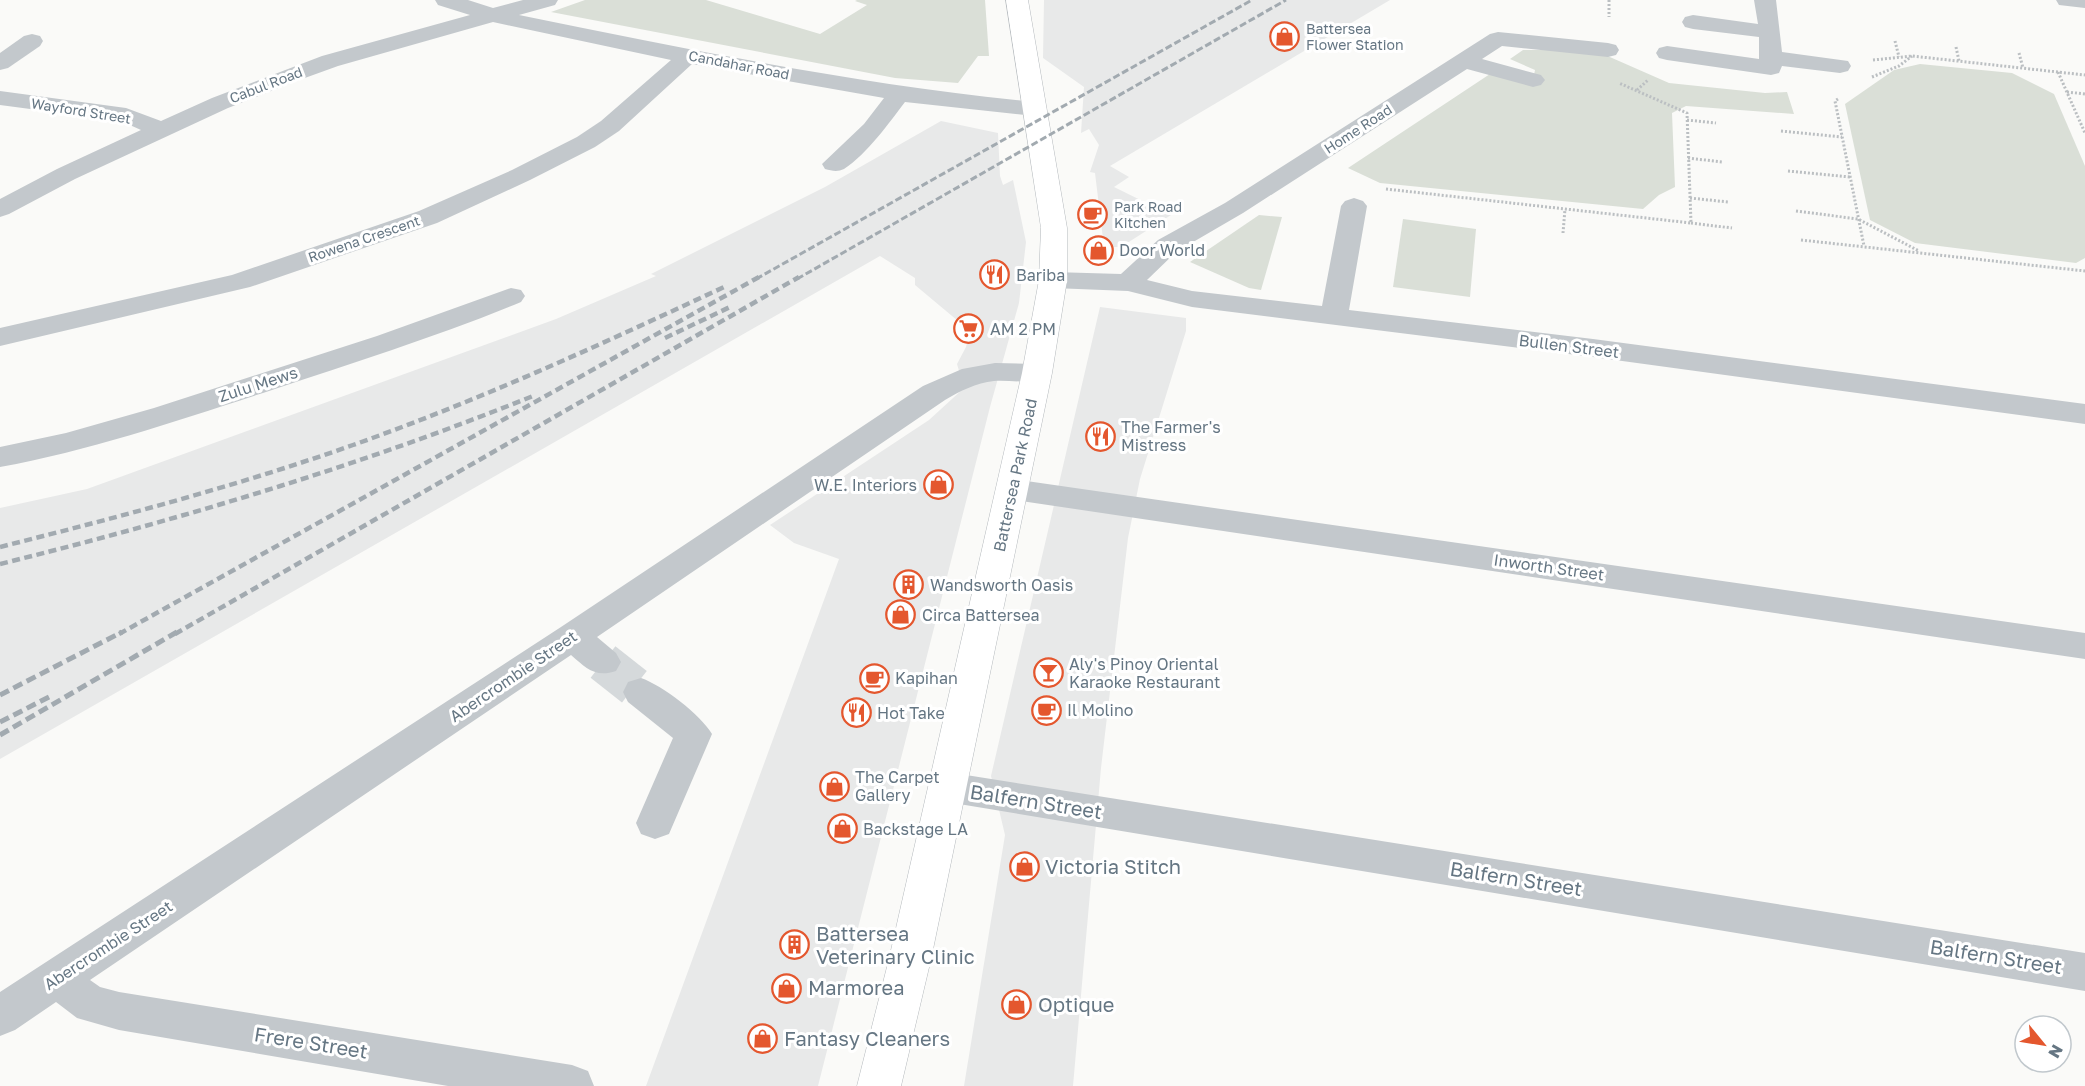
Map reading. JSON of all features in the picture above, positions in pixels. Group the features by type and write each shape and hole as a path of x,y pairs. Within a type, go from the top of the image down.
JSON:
{"highway":[{"name":"Battersea Park Road","path":"879,1086 904,988 1012,490 1037,373 1053,280 1054,228 1017,0"}],"street":[{"name":"Candahar Road","path":"446,0 495,16 689,56 900,94 1035,109"},
{"name":"Cabul Road","path":"0,209 66,174 160,130 231,99 330,61 548,0"},
{"path":"1765,0 1770,33 1771,63"},
{"path":"2067,0 2085,2"},
{"path":"1693,22 1770,33"},
{"name":"Home Road","path":"1128,283 1167,246 1234,208 1498,39 1608,50"},
{"path":"0,63 32,41"},
{"path":"1667,53 1771,63 1840,66"},
{"name":"Rowena Crescent","path":"0,337 240,281 428,217 521,175 586,142 610,126 689,56"},
{"path":"1464,61 1533,80"},
{"path":"834,164 873,129 900,94"},
{"name":"Wayford Street","path":"0,98 126,115 160,130"},
{"path":"1334,317 1354,206"},
{"name":"Bullen Street","path":"1053,280 1128,283 1192,298 2085,414"},
{"name":"Zulu Mews","path":"0,457 29,452 142,422 333,360 484,308 511,296"},
{"name":"Abercrombie Street","path":"0,1016 573,636 934,393 962,377 993,371 1037,373"},
{"name":"Inworth Street","path":"1012,490 2085,646"},
{"path":"573,636 603,662"},
{"path":"641,692 693,734 655,823"},
{"name":"Balfern Street","path":"947,787 2085,972"},
{"name":"Frere Street","path":"61,977 75,996 92,1005 119,1011 572,1086"}],"path":[{"path":"1895,41 1899,57"},
{"path":"1956,47 1959,61"},
{"path":"2019,53 2023,68"},
{"path":"1870,79 1887,69 1907,62 1912,56"},
{"path":"1840,66 1912,56 2085,75"},
{"path":"2057,72 2085,133"},
{"path":"1617,81 1687,113 1691,223"},
{"path":"2067,92 2085,94"},
{"path":"1844,95 1834,101 1864,246"},
{"path":"1687,120 1716,123"},
{"path":"1781,131 1842,137"},
{"path":"1688,158 1722,162"},
{"path":"1788,171 1850,177"},
{"path":"1379,189 1732,228"},
{"path":"1690,198 1728,202"},
{"path":"1563,233 1565,209"},
{"path":"1796,211 1858,219 1922,253"},
{"path":"1801,240 2085,271"}],"shaded area":[{"path":"585,0 706,0 820,34 867,5 855,1 857,0 985,0 989,56 978,56 958,83 895,78 551,12"},
{"path":"1044,0 1390,0 1110,166 1129,177 1114,187 1171,215 1121,247 1104,247 1095,173 1090,172 1099,145 1089,129 1081,133 1084,87 1043,58"},
{"path":"1523,50 1603,54 1669,83 1765,93 1787,92 1794,114 1686,106 1672,113 1675,187 1659,195 1643,209 1380,183 1348,168 1493,72 1533,80 1535,70 1510,59"},
{"path":"1920,64 2012,73 2054,94 2085,166 2085,258 2076,263 1915,243 1870,220 1845,104 1894,70"},
{"path":"941,121 998,133 1000,176 1003,185 1013,180 1026,242 1019,303 990,407 818,1086 646,1086 839,559 794,543 770,525 929,420 964,388 957,364 966,347 970,331 915,285 915,278 880,256 0,759 0,508 87,489 556,319 656,276 651,274 825,187"},
{"path":"1259,215 1282,217 1261,290 1249,288 1190,262"},
{"path":"1403,219 1476,229 1470,297 1393,287"},
{"path":"1100,307 1186,318 1186,331 1140,479 1128,538 1101,768 1073,1086 964,1086 1005,835 991,776"}],"tunnel":[{"path":"603,662 641,692"}],"railway":[{"path":"756,279 1252,0"},
{"path":"797,279 1286,0"},
{"path":"119,634 759,277"},
{"path":"175,634 799,277"},
{"path":"0,547 178,500 353,445 494,390 724,287"},
{"path":"665,338 730,307"},
{"path":"0,564 136,529 270,489 402,445 533,396"},
{"path":"0,695 122,632"},
{"path":"0,735 177,632"},
{"path":"0,722 53,695"}],"place":[{"name":"Battersea Flower Station","path":"1285,37"},
{"name":"Park Road Kitchen","path":"1093,215"},
{"name":"Door World","path":"1098,250"},
{"name":"Bariba","path":"995,275"},
{"name":"AM 2 PM","path":"969,329"},
{"name":"The Farmer's Mistress","path":"1100,436"},
{"name":"W.E. Interiors","path":"938,485"},
{"name":"Wandsworth Oasis","path":"909,585"},
{"name":"Circa Battersea","path":"901,615"},
{"name":"Aly's Pinoy Oriental Karaoke Restaurant","path":"1048,673"},
{"name":"Kapihan","path":"874,678"},
{"name":"Il Molino","path":"1046,710"},
{"name":"Hot Take","path":"856,713"},
{"name":"The Carpet Gallery","path":"834,786"},
{"name":"Backstage LA","path":"842,829"},
{"name":"Victoria Stitch","path":"1024,867"},
{"name":"Battersea Veterinary Clinic","path":"795,945"},
{"name":"Marmorea","path":"787,988"},
{"name":"Optique","path":"1017,1005"},
{"name":"Fantasy Cleaners","path":"763,1039"}]}
